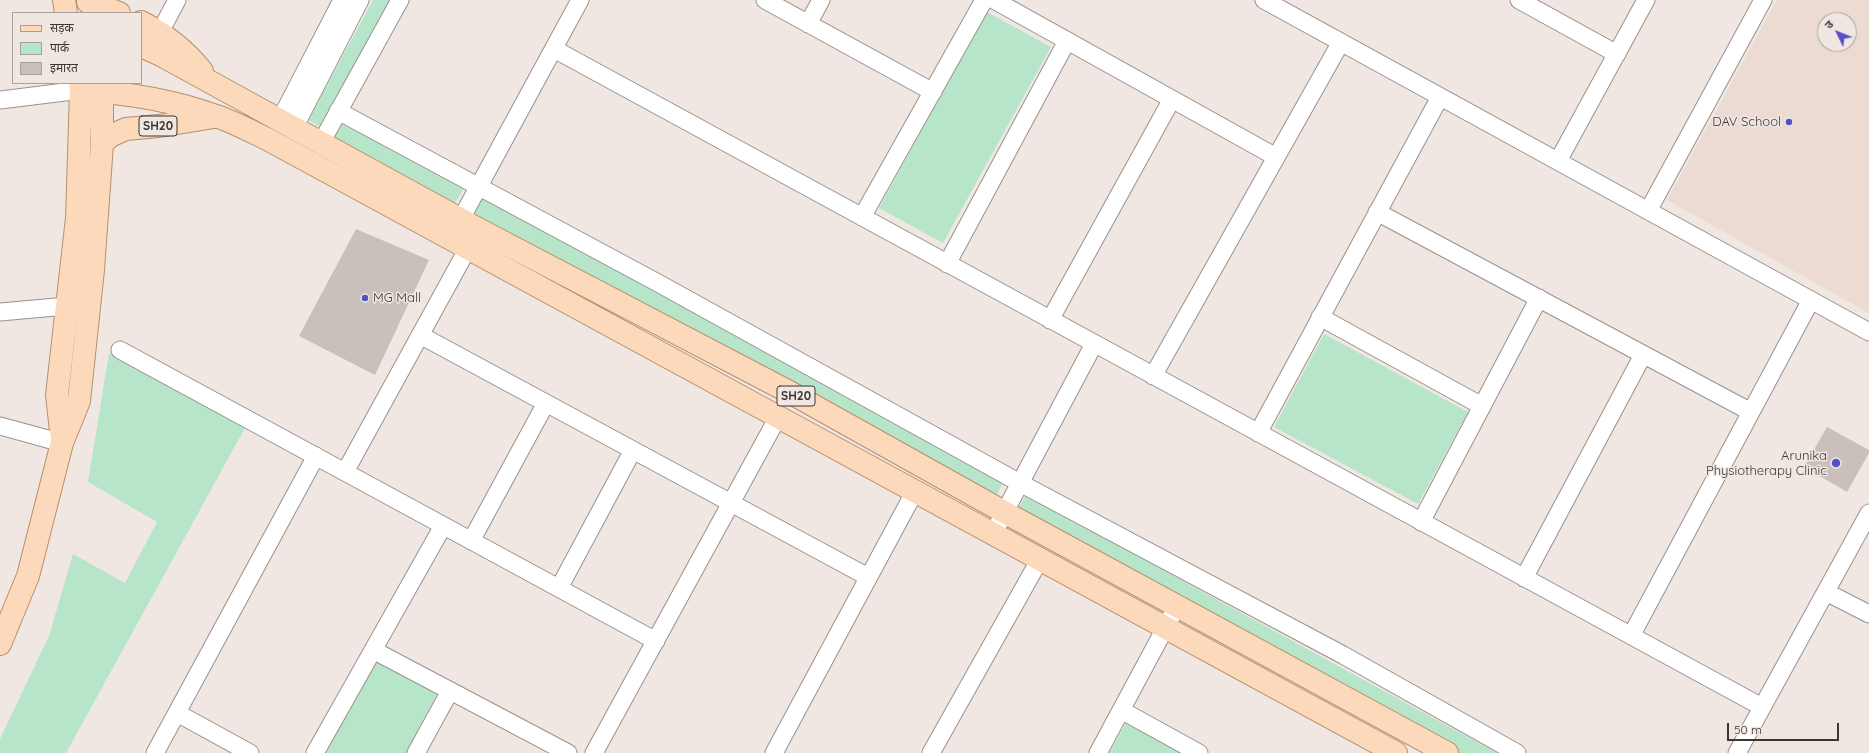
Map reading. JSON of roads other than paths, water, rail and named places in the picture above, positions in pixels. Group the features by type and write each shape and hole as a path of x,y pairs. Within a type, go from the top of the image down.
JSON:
{"main road":[{"path":"64,0 66,12"},
{"path":"88,5 115,12"},
{"name":"SH20","path":"150,27 192,59 212,84"},
{"name":"SH20","path":"142,47 287,124 461,220 791,393 1004,512 1448,753"},
{"path":"62,443 57,395 77,218 81,87"},
{"name":"SH20","path":"81,87 102,87 144,96 217,116 269,140 1396,753"},
{"path":"0,644 28,576 62,443 79,401 93,270 102,144 102,87"},
{"name":"SH20","path":"102,144 110,136 126,129 159,126 217,116"}],"street":[{"path":"150,27 177,0"},
{"path":"287,124 342,0"},
{"path":"287,124 360,0"},
{"path":"321,143 400,0"},
{"path":"345,472 420,334 459,243 461,220 580,0"},
{"path":"765,0 932,92"},
{"path":"808,24 821,0"},
{"path":"862,217 984,0"},
{"path":"994,0 1276,157"},
{"path":"1264,0 1869,332"},
{"path":"1558,161 1646,0"},
{"path":"1648,211 1763,0"},
{"path":"1526,2 1617,54"},
{"path":"947,264 1067,41"},
{"path":"1154,376 1341,42"},
{"path":"554,49 1762,707"},
{"path":"0,100 81,87"},
{"path":"1258,433 1440,97"},
{"path":"1050,320 1172,99"},
{"path":"338,111 1020,483 1343,655 1517,753"},
{"path":"1377,212 1751,412"},
{"path":"1421,522 1539,298"},
{"path":"1631,636 1811,300"},
{"path":"0,312 67,306"},
{"path":"1320,317 1482,406"},
{"path":"420,334 868,577"},
{"path":"993,534 1094,344"},
{"path":"120,350 656,641"},
{"path":"1524,578 1644,355"},
{"path":"471,541 546,402"},
{"path":"594,753 778,417"},
{"path":"0,426 62,443"},
{"path":"559,588 633,450"},
{"path":"155,753 316,456"},
{"path":"774,753 915,491"},
{"path":"1737,753 1869,513"},
{"path":"315,753 443,526"},
{"path":"931,753 1040,559"},
{"path":"1826,592 1869,614"},
{"path":"1098,753 1177,606"},
{"path":"373,650 568,753"},
{"path":"416,753 450,691"},
{"path":"1121,710 1194,752"},
{"path":"177,713 250,753"}],"place":[{"name":"DAV School","path":"1789,122"},
{"name":"MG Mall","path":"365,298"},
{"name":"Arunika Physiotherapy Clinic","path":"1836,463"}]}
